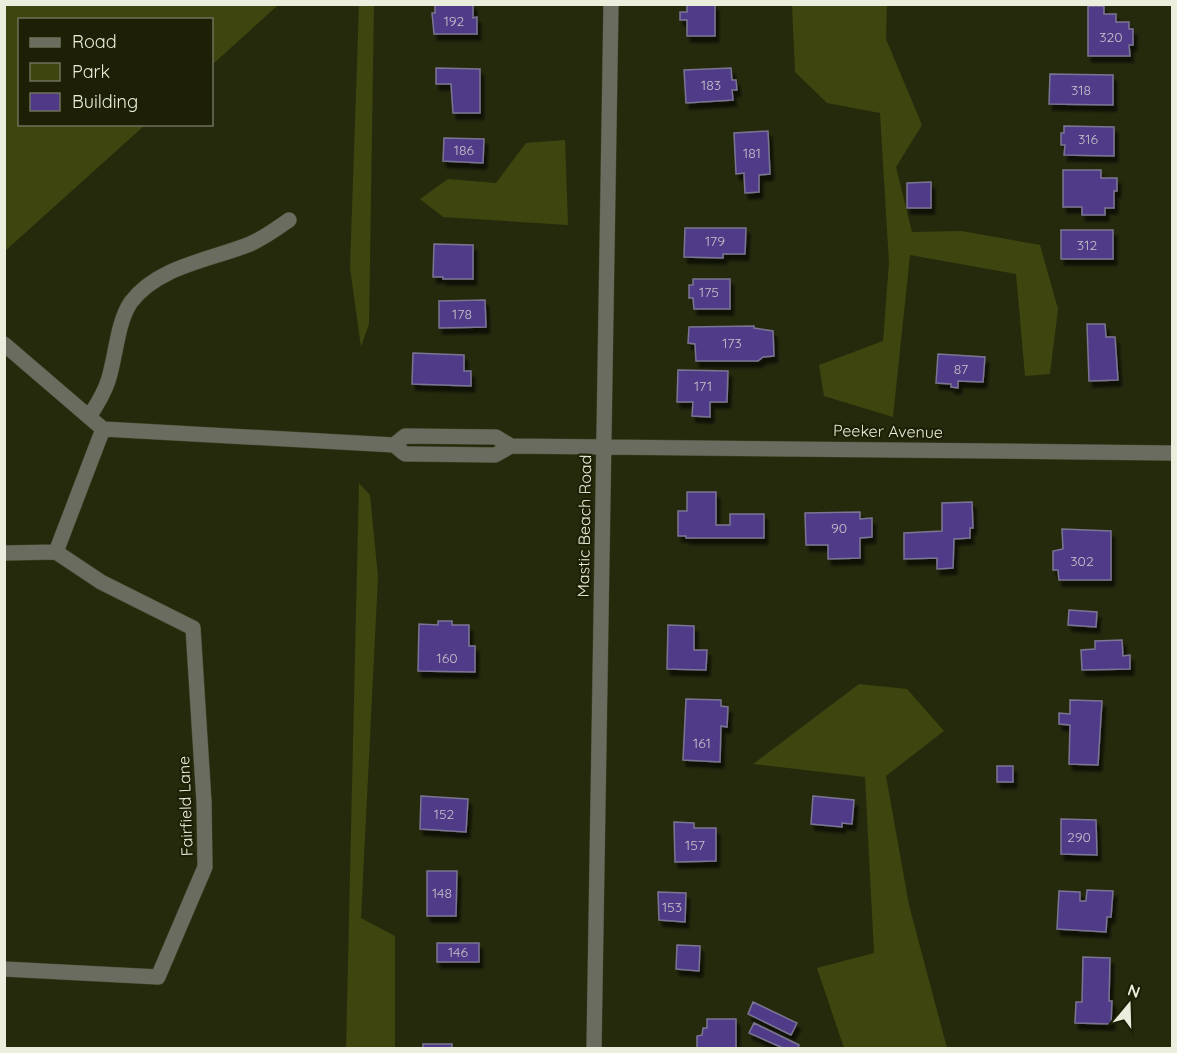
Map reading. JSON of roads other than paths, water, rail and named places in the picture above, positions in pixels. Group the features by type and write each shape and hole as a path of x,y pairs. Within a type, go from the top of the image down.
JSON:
{"street":[{"name":"Mastic Beach Road","path":"594,1048 611,4"},
{"path":"89,417 109,379 125,315 131,302 143,290 177,269 249,244 271,233 289,220"},
{"path":"4,344 103,429 394,445 405,436 496,437 511,446 604,446"},
{"path":"4,553 56,552 103,429"},
{"name":"Peeker Avenue","path":"604,446 1173,453"},
{"name":"Fairfield Lane","path":"4,969 158,977 206,867 193,628 101,582 56,552"}]}
